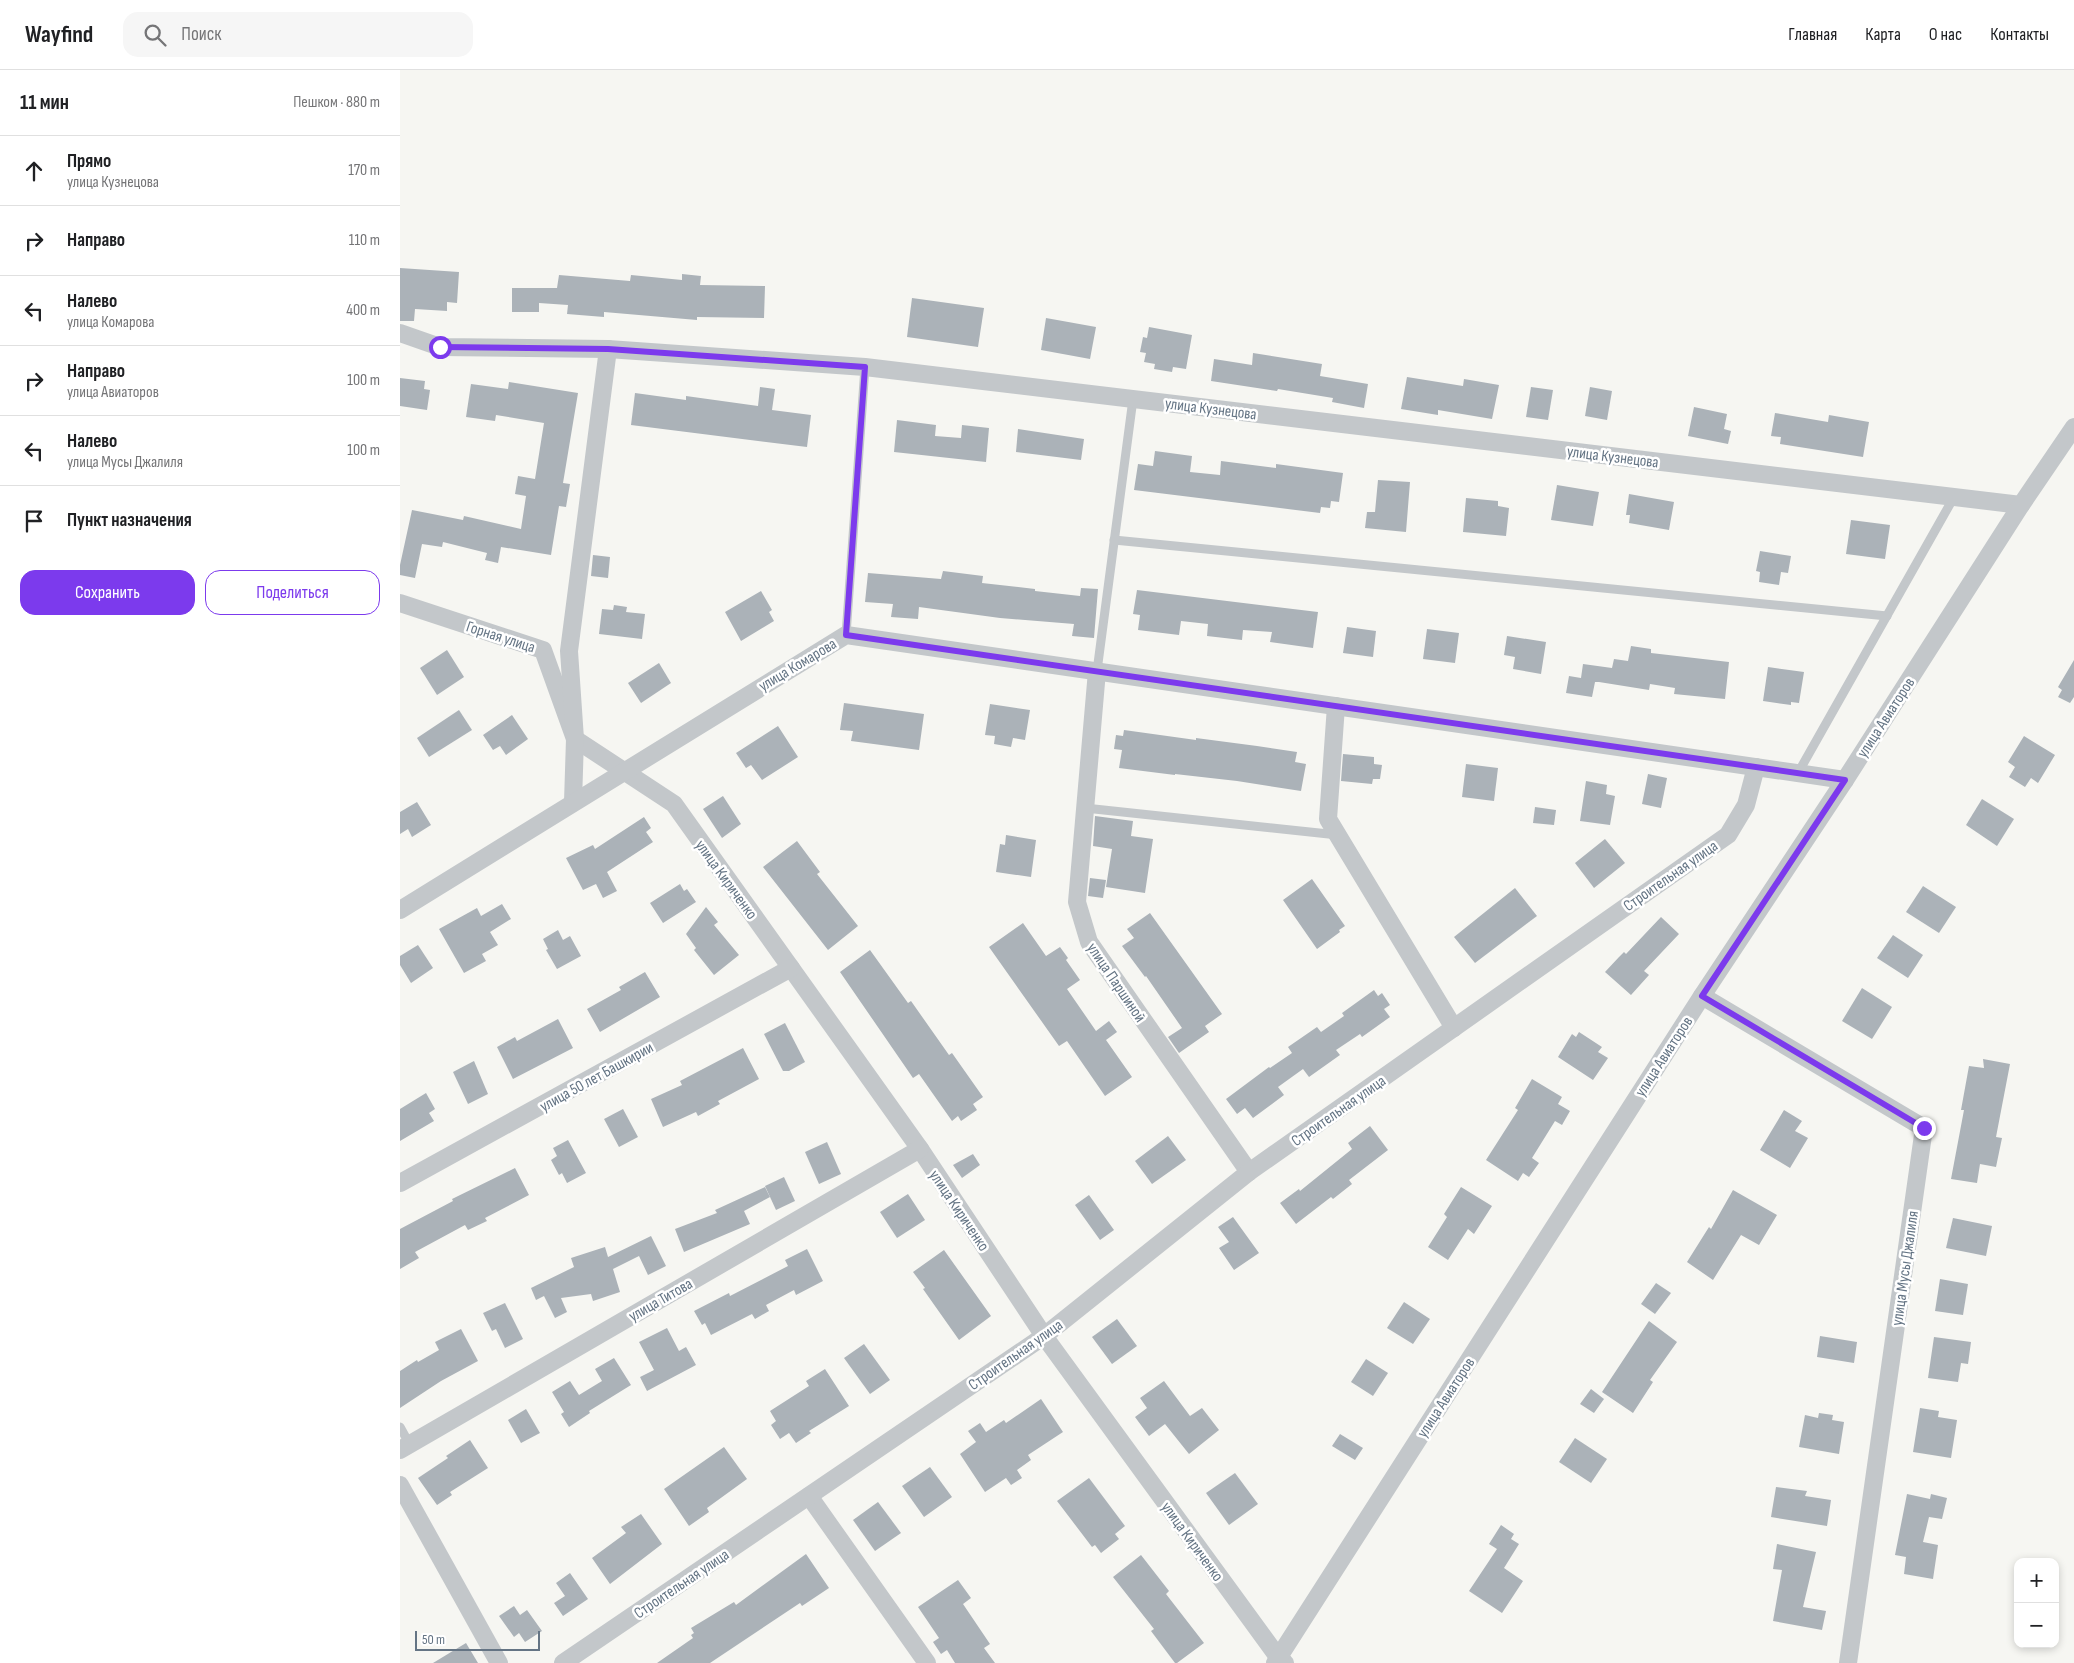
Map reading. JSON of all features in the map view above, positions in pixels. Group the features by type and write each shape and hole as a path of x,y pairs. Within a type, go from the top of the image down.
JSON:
{"street":[{"name":"улица Кузнецова","path":"400,333 440,347 608,349 865,367 2021,505"},
{"path":"573,802 575,739 569,651 608,349"},
{"name":"улица Авиаторов","path":"1279,1661 1702,996 1845,780 2021,505 2074,427"},
{"name":"Горная улица","path":"400,603 543,650 575,739"},
{"name":"улица Комарова","path":"400,910 846,635 1845,780"},
{"name":"улица Паршиной","path":"1097,671 1077,902 1088,942 1249,1172"},
{"path":"1336,706 1328,819 1454,1028"},
{"path":"575,739 623,771"},
{"name":"Строительная улица","path":"563,1663 1044,1336 1249,1172 1728,835 1746,804 1756,767"},
{"name":"улица Кириченко","path":"623,771 674,804 920,1149 1044,1336 1279,1661"},
{"name":"улица 50 лет Башкирии","path":"400,1184 791,968"},
{"name":"улица Мусы Джалиля","path":"1702,996 1924,1128 1848,1663"},
{"name":"улица Титова","path":"405,1447 920,1149"},
{"path":"400,1485 500,1663"},
{"path":"809,1496 927,1663"}],"lane":[{"path":"846,635 865,367"},
{"path":"1097,671 1133,399"},
{"path":"1798,773 1954,497"},
{"path":"1114,540 1887,616"},
{"path":"1085,808 1338,835"},
{"path":"400,1427 405,1447"}],"building":[{"path":"400,268 459,272 457,303 447,302 447,311 415,309 414,321 400,321"},
{"path":"682,274 701,276 700,285 765,286 764,318 697,317 697,320 604,312 604,317 567,314 568,305 539,303 539,312 512,312 512,288 557,288 559,275 630,281 631,275 682,280"},
{"path":"912,298 984,308 978,347 907,337"},
{"path":"1046,318 1096,327 1090,359 1041,350"},
{"path":"1149,327 1192,335 1186,369 1173,367 1172,372 1154,369 1155,364 1144,362 1146,353 1140,352 1143,337 1147,338"},
{"path":"1253,353 1322,364 1320,376 1368,384 1364,408 1332,402 1333,398 1211,381 1214,359 1252,365"},
{"path":"1407,377 1463,386 1464,379 1499,385 1492,419 1438,410 1438,415 1401,409"},
{"path":"400,378 425,381 424,389 430,390 427,410 400,406"},
{"path":"509,382 578,393 563,483 570,484 566,507 559,506 551,555 501,547 498,563 485,560 487,553 443,542 442,547 422,544 415,578 400,575 400,565 412,510 463,520 464,516 521,529 526,496 515,494 518,476 535,479 544,423 496,415 495,421 466,417 471,384 508,389"},
{"path":"760,387 775,389 772,410 811,415 807,447 631,425 635,393 686,400 686,396 758,406"},
{"path":"1531,387 1553,390 1548,420 1526,417"},
{"path":"1590,387 1612,391 1607,420 1585,416"},
{"path":"1694,407 1727,414 1724,429 1731,431 1728,444 1688,436"},
{"path":"1775,413 1828,422 1829,415 1869,422 1863,457 1780,444 1781,437 1771,436"},
{"path":"897,420 936,425 935,436 961,438 962,425 989,428 986,462 894,452"},
{"path":"1018,429 1084,439 1081,460 1016,452"},
{"path":"1155,451 1192,456 1190,472 1220,475 1221,461 1276,468 1276,464 1343,473 1339,502 1331,501 1330,508 1321,507 1320,513 1134,490 1138,464 1153,466"},
{"path":"1378,480 1410,482 1406,532 1365,528 1367,512 1375,512"},
{"path":"1557,485 1599,492 1593,526 1551,520"},
{"path":"1629,494 1674,502 1669,530 1629,523 1630,515 1626,515"},
{"path":"1466,498 1498,501 1498,506 1509,508 1506,536 1463,532"},
{"path":"1851,520 1890,525 1885,559 1846,554"},
{"path":"1760,551 1791,556 1788,573 1781,572 1779,585 1759,582 1760,572 1756,571"},
{"path":"593,555 610,557 608,578 591,576"},
{"path":"943,571 983,576 982,583 1035,589 1035,591 1080,596 1081,588 1098,589 1094,638 1072,636 1074,624 1000,618 919,607 918,619 891,617 893,604 865,602 868,573 941,579"},
{"path":"1137,590 1318,612 1313,648 1270,642 1272,632 1243,630 1242,640 1207,636 1208,624 1181,621 1179,635 1138,630 1140,615 1133,614"},
{"path":"761,591 772,610 769,612 774,621 741,641 725,612"},
{"path":"614,605 627,607 626,612 645,614 642,639 599,634 602,609 613,610"},
{"path":"1347,627 1376,631 1373,657 1343,653"},
{"path":"1427,629 1459,633 1455,663 1423,659"},
{"path":"1507,636 1546,642 1541,674 1513,669 1515,657 1504,655"},
{"path":"1631,646 1651,649 1651,653 1729,662 1725,699 1674,694 1675,688 1650,684 1649,690 1599,682 1595,682 1592,697 1566,693 1569,676 1581,678 1583,664 1612,668 1614,659 1628,661"},
{"path":"447,650 464,677 437,695 420,668"},
{"path":"2074,660 2074,697 2070,703 2058,697 2062,690 2058,687"},
{"path":"659,663 671,683 641,703 628,683"},
{"path":"1768,667 1804,672 1799,703 1791,702 1791,705 1763,701"},
{"path":"844,703 924,714 919,750 851,741 853,731 840,730"},
{"path":"990,704 1030,710 1025,740 1013,738 1011,747 994,744 995,736 985,735"},
{"path":"459,710 472,730 429,757 417,738"},
{"path":"512,715 528,739 506,755 500,746 493,750 483,735"},
{"path":"778,726 798,757 762,780 751,765 746,768 736,753"},
{"path":"1124,730 1297,752 1295,762 1306,764 1301,791 1237,781 1119,768 1122,750 1114,749 1116,735 1123,736"},
{"path":"2024,736 2055,755 2038,783 2031,778 2025,787 2009,777 2015,767 2008,762"},
{"path":"1343,754 1374,757 1374,764 1382,765 1380,779 1373,779 1372,784 1341,781"},
{"path":"1466,764 1498,768 1494,801 1462,797"},
{"path":"1648,774 1667,778 1661,808 1642,804"},
{"path":"1586,781 1607,785 1606,794 1615,796 1610,825 1580,821"},
{"path":"723,796 741,824 722,838 703,809"},
{"path":"1982,799 2014,819 1997,846 1966,825"},
{"path":"417,802 431,825 412,837 408,829 400,834 400,812"},
{"path":"1535,807 1556,810 1554,825 1533,823"},
{"path":"1095,816 1133,821 1131,836 1153,839 1145,893 1106,887 1112,849 1093,846"},
{"path":"644,817 651,828 646,832 653,842 607,872 617,891 603,898 596,884 583,890 566,858 593,845 595,849"},
{"path":"1006,835 1036,840 1031,877 996,872 1000,844 1005,845"},
{"path":"1605,839 1625,863 1594,888 1575,863"},
{"path":"797,841 820,872 817,874 858,926 828,950 763,867"},
{"path":"1090,878 1106,880 1103,898 1088,896"},
{"path":"1312,879 1345,926 1317,949 1283,900"},
{"path":"680,884 684,891 687,889 696,902 663,923 650,903"},
{"path":"1923,886 1956,907 1939,933 1906,912"},
{"path":"1515,888 1537,916 1475,963 1454,937"},
{"path":"502,904 511,919 490,932 498,945 482,954 486,961 464,973 439,929 477,908 481,916"},
{"path":"706,907 718,922 714,925 739,955 714,975 694,950 696,948 686,934"},
{"path":"1150,913 1222,1014 1205,1026 1209,1032 1179,1053 1168,1037 1182,1028 1146,976 1122,946 1134,938 1127,929"},
{"path":"1661,917 1679,934 1644,971 1649,975 1631,995 1605,972 1624,952 1626,954"},
{"path":"1023,923 1046,956 1060,947 1068,958 1066,960 1080,980 1067,989 1096,1031 1109,1021 1117,1032 1106,1040 1132,1077 1105,1096 1067,1041 1059,1046 989,947"},
{"path":"558,930 563,940 570,936 581,956 557,969 546,950 548,949 543,939"},
{"path":"1893,935 1923,955 1908,978 1877,958"},
{"path":"418,945 433,968 411,983 400,965 400,956"},
{"path":"870,950 908,1003 911,1001 949,1055 952,1053 983,1097 973,1104 977,1110 961,1121 958,1116 952,1121 919,1074 913,1078 840,972"},
{"path":"645,972 660,997 600,1032 587,1009 621,990 619,987"},
{"path":"1862,988 1892,1007 1872,1039 1842,1021"},
{"path":"1374,990 1378,996 1382,993 1390,1005 1384,1009 1390,1017 1362,1037 1360,1034 1336,1050 1340,1055 1309,1077 1303,1069 1278,1087 1284,1095 1253,1118 1245,1108 1237,1114 1226,1099 1269,1067 1292,1053 1288,1047 1317,1027 1321,1032 1344,1016 1342,1013"},
{"path":"558,1019 573,1048 513,1079 497,1047 515,1037 517,1041"},
{"path":"785,1023 805,1062 789,1071 783,1071 764,1034"},
{"path":"1579,1032 1602,1047 1598,1052 1608,1058 1593,1080 1558,1057 1572,1034 1576,1037"},
{"path":"743,1048 759,1079 718,1101 720,1104 698,1116 696,1112 663,1127 651,1099 682,1085 680,1081"},
{"path":"1983,1059 2010,1064 1996,1137 2002,1138 1996,1167 1980,1164 1977,1183 1951,1179 1964,1110 1961,1110 1969,1066 1984,1068"},
{"path":"474,1061 488,1094 468,1104 453,1072"},
{"path":"1532,1079 1562,1097 1558,1104 1570,1111 1562,1125 1555,1121 1532,1158 1539,1163 1529,1177 1523,1173 1518,1181 1486,1160 1518,1110 1515,1108"},
{"path":"426,1093 435,1109 429,1113 434,1121 400,1141 400,1109"},
{"path":"623,1109 638,1137 619,1147 604,1119"},
{"path":"1784,1110 1802,1121 1795,1131 1808,1138 1790,1168 1760,1150"},
{"path":"1370,1126 1388,1150 1349,1180 1352,1184 1333,1199 1331,1197 1296,1224 1280,1203 1299,1189 1300,1191 1352,1149 1348,1143"},
{"path":"1168,1136 1186,1160 1152,1184 1135,1161"},
{"path":"568,1140 586,1173 567,1183 562,1173 559,1175 551,1160 557,1156 553,1148"},
{"path":"827,1142 841,1174 819,1184 805,1152"},
{"path":"973,1154 980,1165 962,1178 953,1165"},
{"path":"515,1168 529,1195 485,1218 487,1221 468,1230 465,1225 415,1252 419,1258 400,1269 400,1229 453,1201 452,1199"},
{"path":"784,1177 795,1201 776,1210 765,1186"},
{"path":"765,1187 770,1197 744,1211 750,1224 684,1252 675,1229 717,1213 715,1210"},
{"path":"1461,1187 1492,1206 1474,1234 1468,1229 1448,1260 1428,1247 1447,1217 1444,1214"},
{"path":"1733,1190 1777,1215 1759,1245 1741,1235 1713,1280 1687,1262 1709,1227 1711,1229"},
{"path":"908,1194 925,1220 897,1238 880,1212"},
{"path":"1089,1195 1114,1230 1100,1240 1075,1205"},
{"path":"1233,1217 1259,1253 1234,1270 1219,1248 1229,1242 1218,1227"},
{"path":"1953,1218 1992,1226 1986,1256 1946,1248"},
{"path":"651,1236 666,1266 648,1275 639,1256 613,1269 620,1292 593,1301 591,1294 561,1298 567,1312 555,1318 544,1296 536,1300 531,1288 574,1267 571,1258 605,1247 608,1257"},
{"path":"807,1249 823,1281 796,1295 794,1290 766,1305 769,1311 755,1319 752,1314 711,1335 705,1323 702,1325 694,1311 729,1293 730,1296 788,1266 785,1260"},
{"path":"944,1250 991,1316 959,1340 913,1272"},
{"path":"1940,1279 1968,1284 1963,1315 1935,1311"},
{"path":"1656,1283 1671,1293 1655,1314 1641,1304"},
{"path":"1404,1302 1430,1319 1413,1344 1387,1328"},
{"path":"505,1303 523,1339 505,1348 496,1329 492,1331 483,1313"},
{"path":"1117,1319 1137,1346 1112,1364 1092,1337"},
{"path":"1649,1321 1677,1342 1650,1380 1653,1382 1633,1413 1602,1392"},
{"path":"667,1328 679,1351 686,1347 696,1365 647,1391 640,1377 654,1370 639,1342"},
{"path":"461,1329 478,1361 441,1381 400,1408 400,1371 417,1360 418,1362 439,1350 435,1342"},
{"path":"1820,1336 1857,1342 1854,1363 1817,1357"},
{"path":"1934,1337 1971,1342 1968,1364 1961,1363 1958,1382 1928,1378"},
{"path":"864,1344 890,1380 870,1394 844,1358"},
{"path":"614,1358 631,1385 589,1411 590,1413 569,1427 561,1414 564,1412 552,1392 570,1381 579,1395 602,1381 595,1369"},
{"path":"1366,1359 1388,1373 1373,1396 1351,1382"},
{"path":"825,1369 849,1406 809,1431 811,1433 796,1443 789,1433 780,1439 771,1425 776,1421 770,1411 809,1386 806,1381"},
{"path":"1164,1381 1190,1416 1202,1408 1219,1430 1189,1454 1165,1424 1149,1436 1135,1417 1147,1408 1140,1398"},
{"path":"1591,1389 1604,1399 1594,1413 1580,1404"},
{"path":"1041,1399 1063,1432 1028,1455 1031,1460 1017,1470 1022,1478 1011,1485 1006,1478 985,1492 960,1454 976,1442 968,1431 980,1423 986,1432 1004,1420 1006,1423"},
{"path":"1920,1408 1939,1411 1938,1417 1957,1420 1951,1458 1913,1452"},
{"path":"526,1409 540,1433 521,1443 508,1420"},
{"path":"1819,1413 1833,1415 1832,1420 1844,1422 1839,1454 1799,1447 1805,1415 1818,1418"},
{"path":"1340,1434 1363,1448 1355,1460 1332,1446"},
{"path":"1575,1438 1607,1459 1591,1483 1559,1462"},
{"path":"470,1440 488,1468 450,1492 452,1495 437,1505 418,1478 448,1458 446,1456"},
{"path":"724,1447 747,1479 707,1508 709,1512 689,1526 664,1489"},
{"path":"930,1467 952,1497 924,1517 902,1486"},
{"path":"1235,1473 1258,1504 1229,1525 1206,1493"},
{"path":"1089,1478 1125,1526 1115,1534 1119,1539 1101,1553 1095,1545 1092,1547 1057,1501"},
{"path":"1776,1487 1807,1491 1805,1496 1831,1500 1827,1526 1771,1517"},
{"path":"1907,1494 1930,1499 1931,1494 1947,1498 1942,1519 1929,1517 1923,1542 1938,1545 1933,1579 1904,1574 1906,1557 1895,1555"},
{"path":"878,1502 901,1533 875,1551 853,1520"},
{"path":"641,1514 662,1544 610,1584 592,1558 626,1533 621,1527"},
{"path":"1501,1525 1514,1534 1511,1539 1519,1544 1504,1568 1523,1581 1502,1613 1469,1591 1497,1549 1489,1544"},
{"path":"1777,1544 1816,1552 1803,1607 1826,1611 1822,1630 1773,1621 1782,1570 1773,1569"},
{"path":"806,1554 829,1588 802,1606 800,1603 710,1663 657,1663 693,1638 691,1635 694,1633 691,1628 734,1602 736,1605"},
{"path":"1141,1555 1169,1591 1166,1594 1204,1643 1177,1663 1175,1663 1151,1631 1154,1629 1113,1577"},
{"path":"570,1573 588,1599 563,1616 554,1603 565,1596 556,1583"},
{"path":"958,1580 971,1598 963,1604 990,1644 984,1648 995,1663 955,1663 947,1650 941,1654 933,1642 939,1638 918,1607"},
{"path":"514,1606 520,1615 527,1610 542,1631 525,1642 519,1633 514,1637 499,1616"},
{"path":"466,1643 478,1663 433,1663"}],"route":[{"path":"440,347 608,349 865,367 846,635 1845,780 1702,996 1924,1128"}]}
